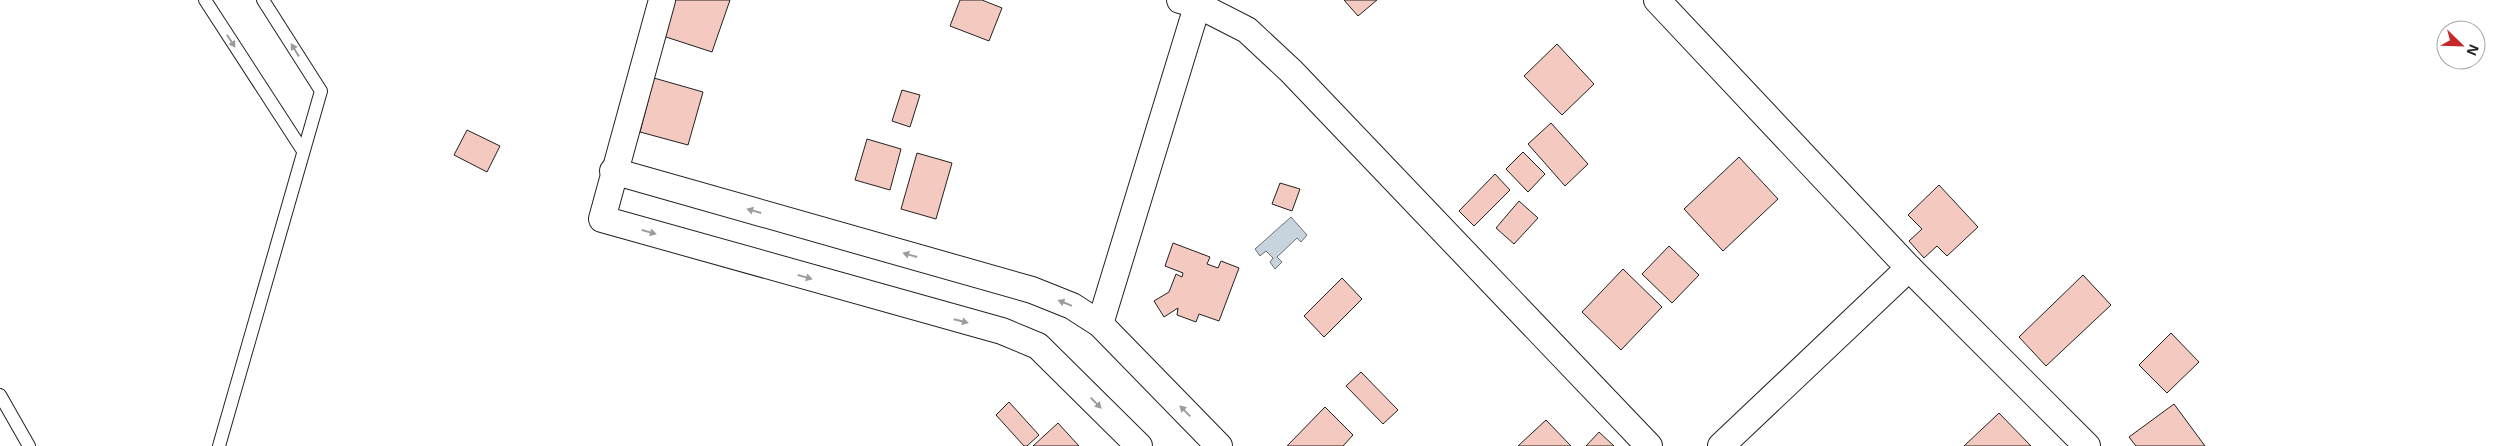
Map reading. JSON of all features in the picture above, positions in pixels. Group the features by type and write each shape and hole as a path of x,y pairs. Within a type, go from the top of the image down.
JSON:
{"street":[{"path":"662,0 613,172 602,218 1002,331 1038,346 1139,446"},
{"path":"1657,0 1909,268 2087,446"},
{"path":"1100,324 1192,2 1247,30 1291,71 1650,446"},
{"path":"613,172 1032,290 1072,306 1100,324 1219,446"},
{"path":"1721,446 1909,268"}],"lane":[{"path":"205,0 303,151"},
{"path":"219,446 321,91 263,0"},
{"path":"0,395 29,446"}],"shaded area":[{"path":"1291,217 1307,235 1301,242 1297,238 1277,257 1282,262 1275,269 1270,262 1273,258 1266,251 1260,256 1255,249"}],"building":[{"path":"675,0 730,0 712,52 663,36"},
{"path":"960,0 982,0 1002,8 989,41 950,26"},
{"path":"1344,0 1377,0 1358,16"},
{"path":"1557,44 1594,84 1562,115 1524,76"},
{"path":"654,78 703,92 688,145 640,132"},
{"path":"902,90 920,95 910,127 892,121"},
{"path":"1551,123 1588,164 1565,186 1528,144"},
{"path":"467,130 500,146 487,172 454,155"},
{"path":"867,139 901,149 890,190 855,180"},
{"path":"1523,152 1545,174 1528,192 1506,169"},
{"path":"917,153 952,163 936,219 901,209"},
{"path":"1739,157 1778,199 1723,251 1684,209"},
{"path":"1495,174 1510,190 1474,226 1459,211"},
{"path":"1280,183 1300,189 1292,211 1272,204"},
{"path":"1939,185 1978,227 1947,256 1937,246 1924,258 1909,241 1922,229 1908,215"},
{"path":"1519,201 1538,218 1514,244 1496,228"},
{"path":"1173,243 1210,257 1207,264 1218,268 1221,261 1239,268 1219,321 1199,314 1196,322 1177,315 1178,308 1164,317 1154,301 1169,292 1176,274 1182,277 1183,273 1165,266"},
{"path":"1669,246 1699,275 1672,303 1642,274"},
{"path":"1623,269 1662,307 1621,350 1582,312"},
{"path":"2083,275 2111,305 2046,366 2019,337"},
{"path":"1342,278 1362,299 1324,337 1304,316"},
{"path":"2171,333 2199,362 2167,393 2139,365"},
{"path":"1361,372 1398,410 1383,424 1346,386"},
{"path":"1009,402 1039,435 1027,446 1024,446 996,415"},
{"path":"2174,404 2205,446 2136,446 2129,437"},
{"path":"1325,407 1353,435 1343,446 1287,446"},
{"path":"1999,413 2031,446 1964,446"},
{"path":"1546,420 1571,446 1518,446"},
{"path":"1058,423 1079,446 1033,446"},
{"path":"1599,432 1614,446 1586,446"}]}
